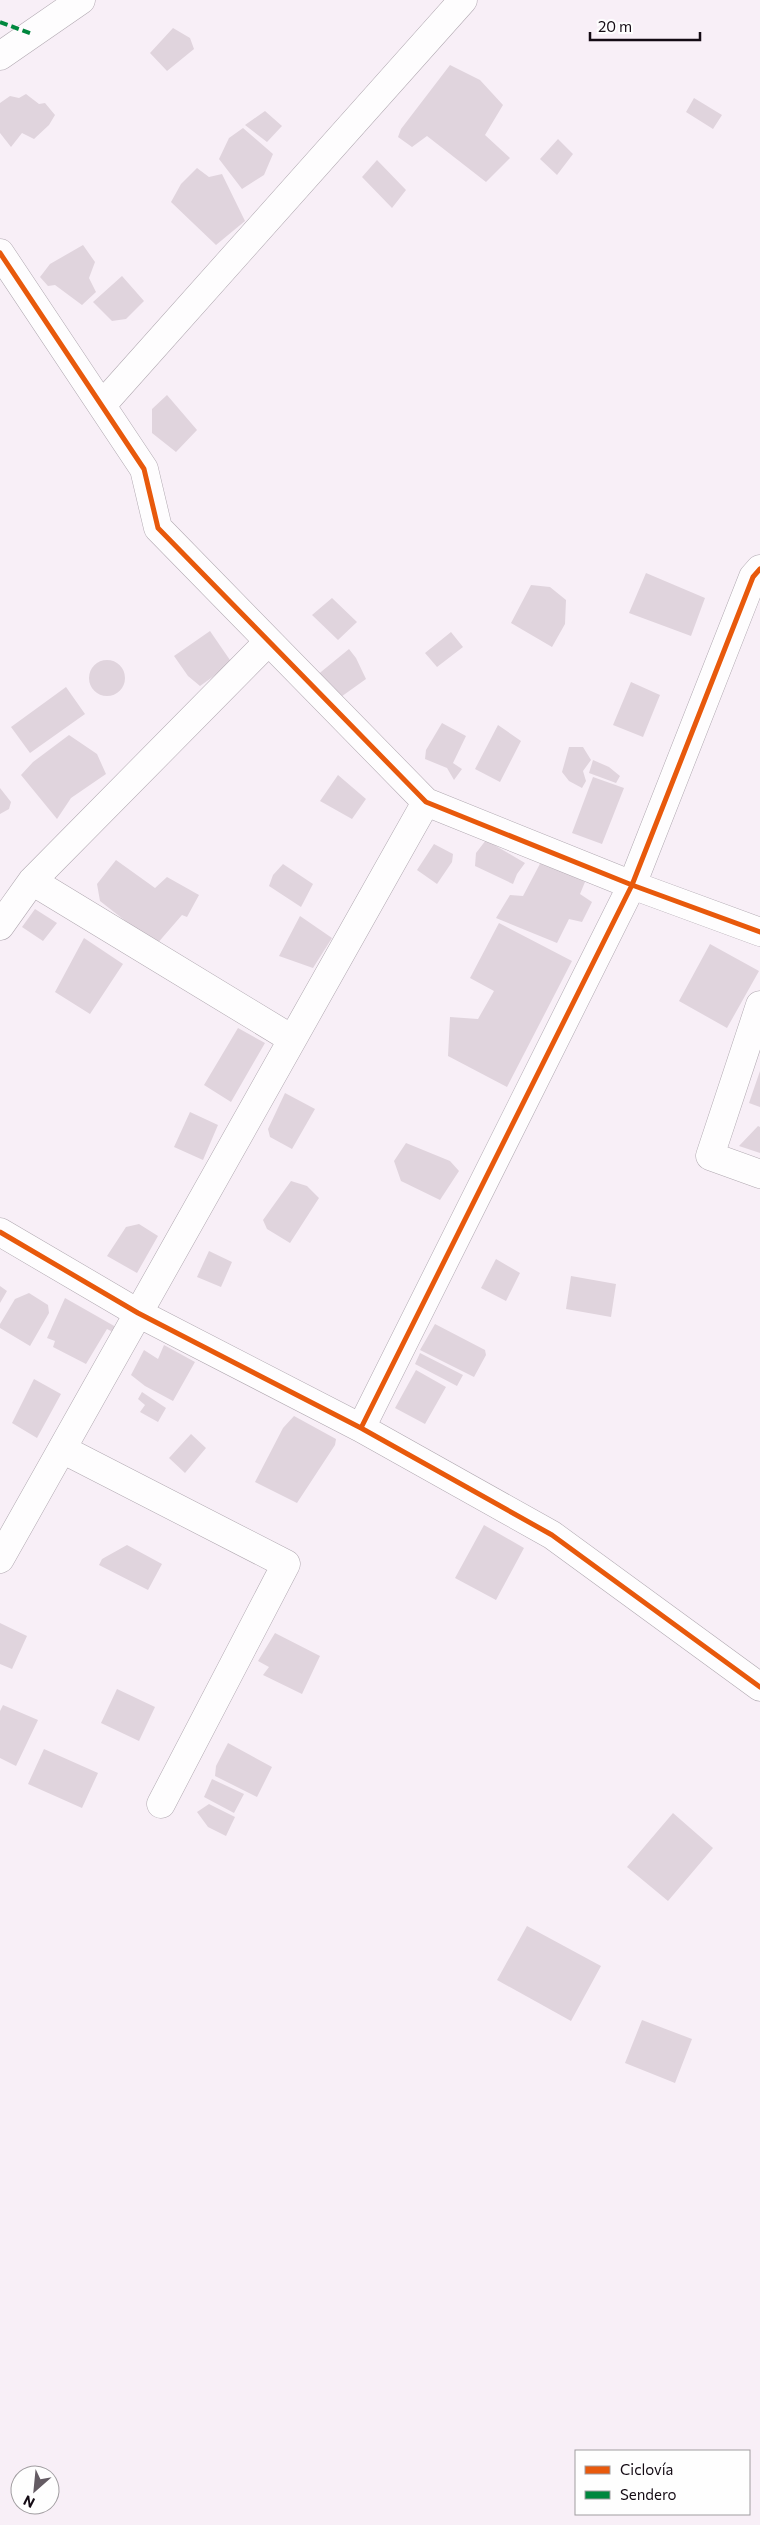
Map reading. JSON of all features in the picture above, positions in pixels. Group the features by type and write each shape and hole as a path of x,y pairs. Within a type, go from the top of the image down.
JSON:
{"street":[{"path":"0,56 81,0"},
{"path":"102,406 463,0"},
{"path":"0,253 144,469 158,528 426,802 632,885 760,932"},
{"path":"361,1428 632,885 753,577 760,569"},
{"path":"0,926 32,881 268,642"},
{"path":"0,1559 426,802"},
{"path":"32,881 292,1039"},
{"path":"760,1005 710,1156 760,1174"},
{"path":"0,1232 138,1314 361,1428 552,1535 760,1687"},
{"path":"62,1449 286,1564 161,1804"}],"building":[{"path":"173,28 190,38 194,49 167,71 150,53"},
{"path":"450,65 480,80 503,105 485,135 510,158 486,182 427,136 412,147 398,137 401,129"},
{"path":"26,94 39,104 45,103 55,115 49,125 34,139 22,133 11,147 0,133 0,103 10,96 19,98"},
{"path":"694,98 722,115 713,129 686,112"},
{"path":"265,111 282,126 267,142 245,125"},
{"path":"243,128 273,154 264,175 242,189 219,159 229,138"},
{"path":"558,139 573,154 557,175 540,159"},
{"path":"377,160 406,190 392,208 362,177"},
{"path":"197,168 209,177 222,174 245,221 216,245 171,202 181,184"},
{"path":"83,245 95,262 89,278 96,292 82,305 55,285 48,286 40,277 50,264"},
{"path":"122,276 144,301 126,319 112,321 93,302"},
{"path":"167,395 197,430 176,452 152,433 152,409"},
{"path":"646,573 705,598 691,636 629,613"},
{"path":"531,585 550,587 566,600 565,624 552,647 511,623"},
{"path":"332,598 357,622 338,640 312,615"},
{"path":"210,631 232,663 200,686 188,676 174,656"},
{"path":"451,632 463,647 437,667 425,653"},
{"path":"349,649 356,658 366,679 338,699 316,676"},
{"path":"107,660 114,661 120,665 124,671 124,685 120,691 114,695 107,696 100,695 94,691 90,685 89,678 90,671 94,665 100,661"},
{"path":"631,682 660,695 643,737 613,725"},
{"path":"66,687 85,714 30,753 11,727"},
{"path":"442,723 466,736 453,763 462,769 454,780 447,768 425,759 426,750"},
{"path":"498,725 521,741 500,782 475,769"},
{"path":"69,735 97,754 106,774 71,798 57,819 21,775 33,762"},
{"path":"569,747 583,747 591,760 583,771 586,781 582,788 569,781 562,772"},
{"path":"593,760 609,767 620,776 616,783 589,773"},
{"path":"338,775 366,799 352,819 320,801"},
{"path":"593,777 624,788 602,844 572,833"},
{"path":"0,788 11,802 9,809 0,814"},
{"path":"486,840 525,863 513,884 475,866 476,853"},
{"path":"434,844 453,854 452,862 437,884 417,870"},
{"path":"116,860 155,888 167,877 199,895 187,917 182,915 156,945 100,901 97,884"},
{"path":"542,860 585,882 580,894 592,902 582,922 569,919 557,943 496,918 510,895 523,896"},
{"path":"283,864 313,884 301,907 269,886 273,875"},
{"path":"35,909 57,923 43,941 22,927"},
{"path":"300,916 332,938 313,968 279,956"},
{"path":"499,923 572,961 507,1087 448,1056 450,1017 478,1019 494,991 470,978"},
{"path":"84,938 123,964 90,1014 55,992"},
{"path":"710,944 759,971 727,1028 679,1001"},
{"path":"238,1028 265,1043 231,1102 204,1085"},
{"path":"760,1071 760,1107 749,1103"},
{"path":"285,1093 315,1109 292,1149 270,1137 268,1129"},
{"path":"190,1112 218,1125 203,1160 174,1147"},
{"path":"758,1126 760,1127 760,1153 739,1146"},
{"path":"406,1143 450,1161 459,1171 440,1200 401,1181 394,1161"},
{"path":"291,1181 307,1186 319,1198 290,1243 267,1229 263,1220"},
{"path":"139,1224 158,1236 137,1273 107,1256 126,1227"},
{"path":"209,1251 232,1262 221,1287 197,1277"},
{"path":"496,1259 520,1273 506,1301 481,1288"},
{"path":"571,1276 616,1284 611,1317 566,1309"},
{"path":"0,1286 7,1291 0,1303"},
{"path":"29,1293 48,1305 49,1313 30,1346 0,1328 0,1324 15,1299"},
{"path":"65,1298 116,1327 115,1333 107,1329 86,1364 53,1347 55,1341 47,1338"},
{"path":"435,1324 485,1350 486,1355 474,1377 420,1350"},
{"path":"164,1345 195,1362 173,1401 145,1386 131,1375 144,1350 158,1359"},
{"path":"420,1353 463,1375 457,1386 415,1364"},
{"path":"416,1370 446,1387 425,1424 395,1408"},
{"path":"34,1379 61,1394 37,1438 12,1423"},
{"path":"142,1392 166,1408 158,1422 140,1412 145,1405 138,1399"},
{"path":"294,1416 336,1439 335,1445 297,1503 255,1482 283,1428"},
{"path":"191,1434 206,1448 185,1473 169,1458"},
{"path":"484,1525 524,1548 496,1600 455,1578"},
{"path":"127,1545 162,1564 148,1590 99,1565 102,1559"},
{"path":"0,1623 27,1636 12,1669 0,1664"},
{"path":"275,1633 320,1656 302,1694 263,1675 269,1667 258,1661"},
{"path":"117,1689 155,1707 139,1741 101,1723"},
{"path":"3,1705 38,1720 16,1766 0,1758 0,1711"},
{"path":"228,1743 272,1767 257,1797 215,1776 216,1766"},
{"path":"44,1749 98,1773 82,1808 28,1784"},
{"path":"212,1779 244,1794 234,1813 204,1797"},
{"path":"209,1804 235,1817 226,1836 208,1827 197,1812"},
{"path":"673,1813 713,1848 668,1901 627,1867"},
{"path":"527,1926 601,1966 571,2021 497,1980"},
{"path":"642,2020 692,2039 675,2083 625,2063"}],"marked path":[{"path":"0,22 32,34"}],"cycle path":[{"path":"0,253 144,469 158,528 426,802 632,885 760,932"},
{"path":"361,1428 632,885 753,577 760,569"},
{"path":"0,1232 138,1313 361,1428 552,1535 760,1687"}]}
